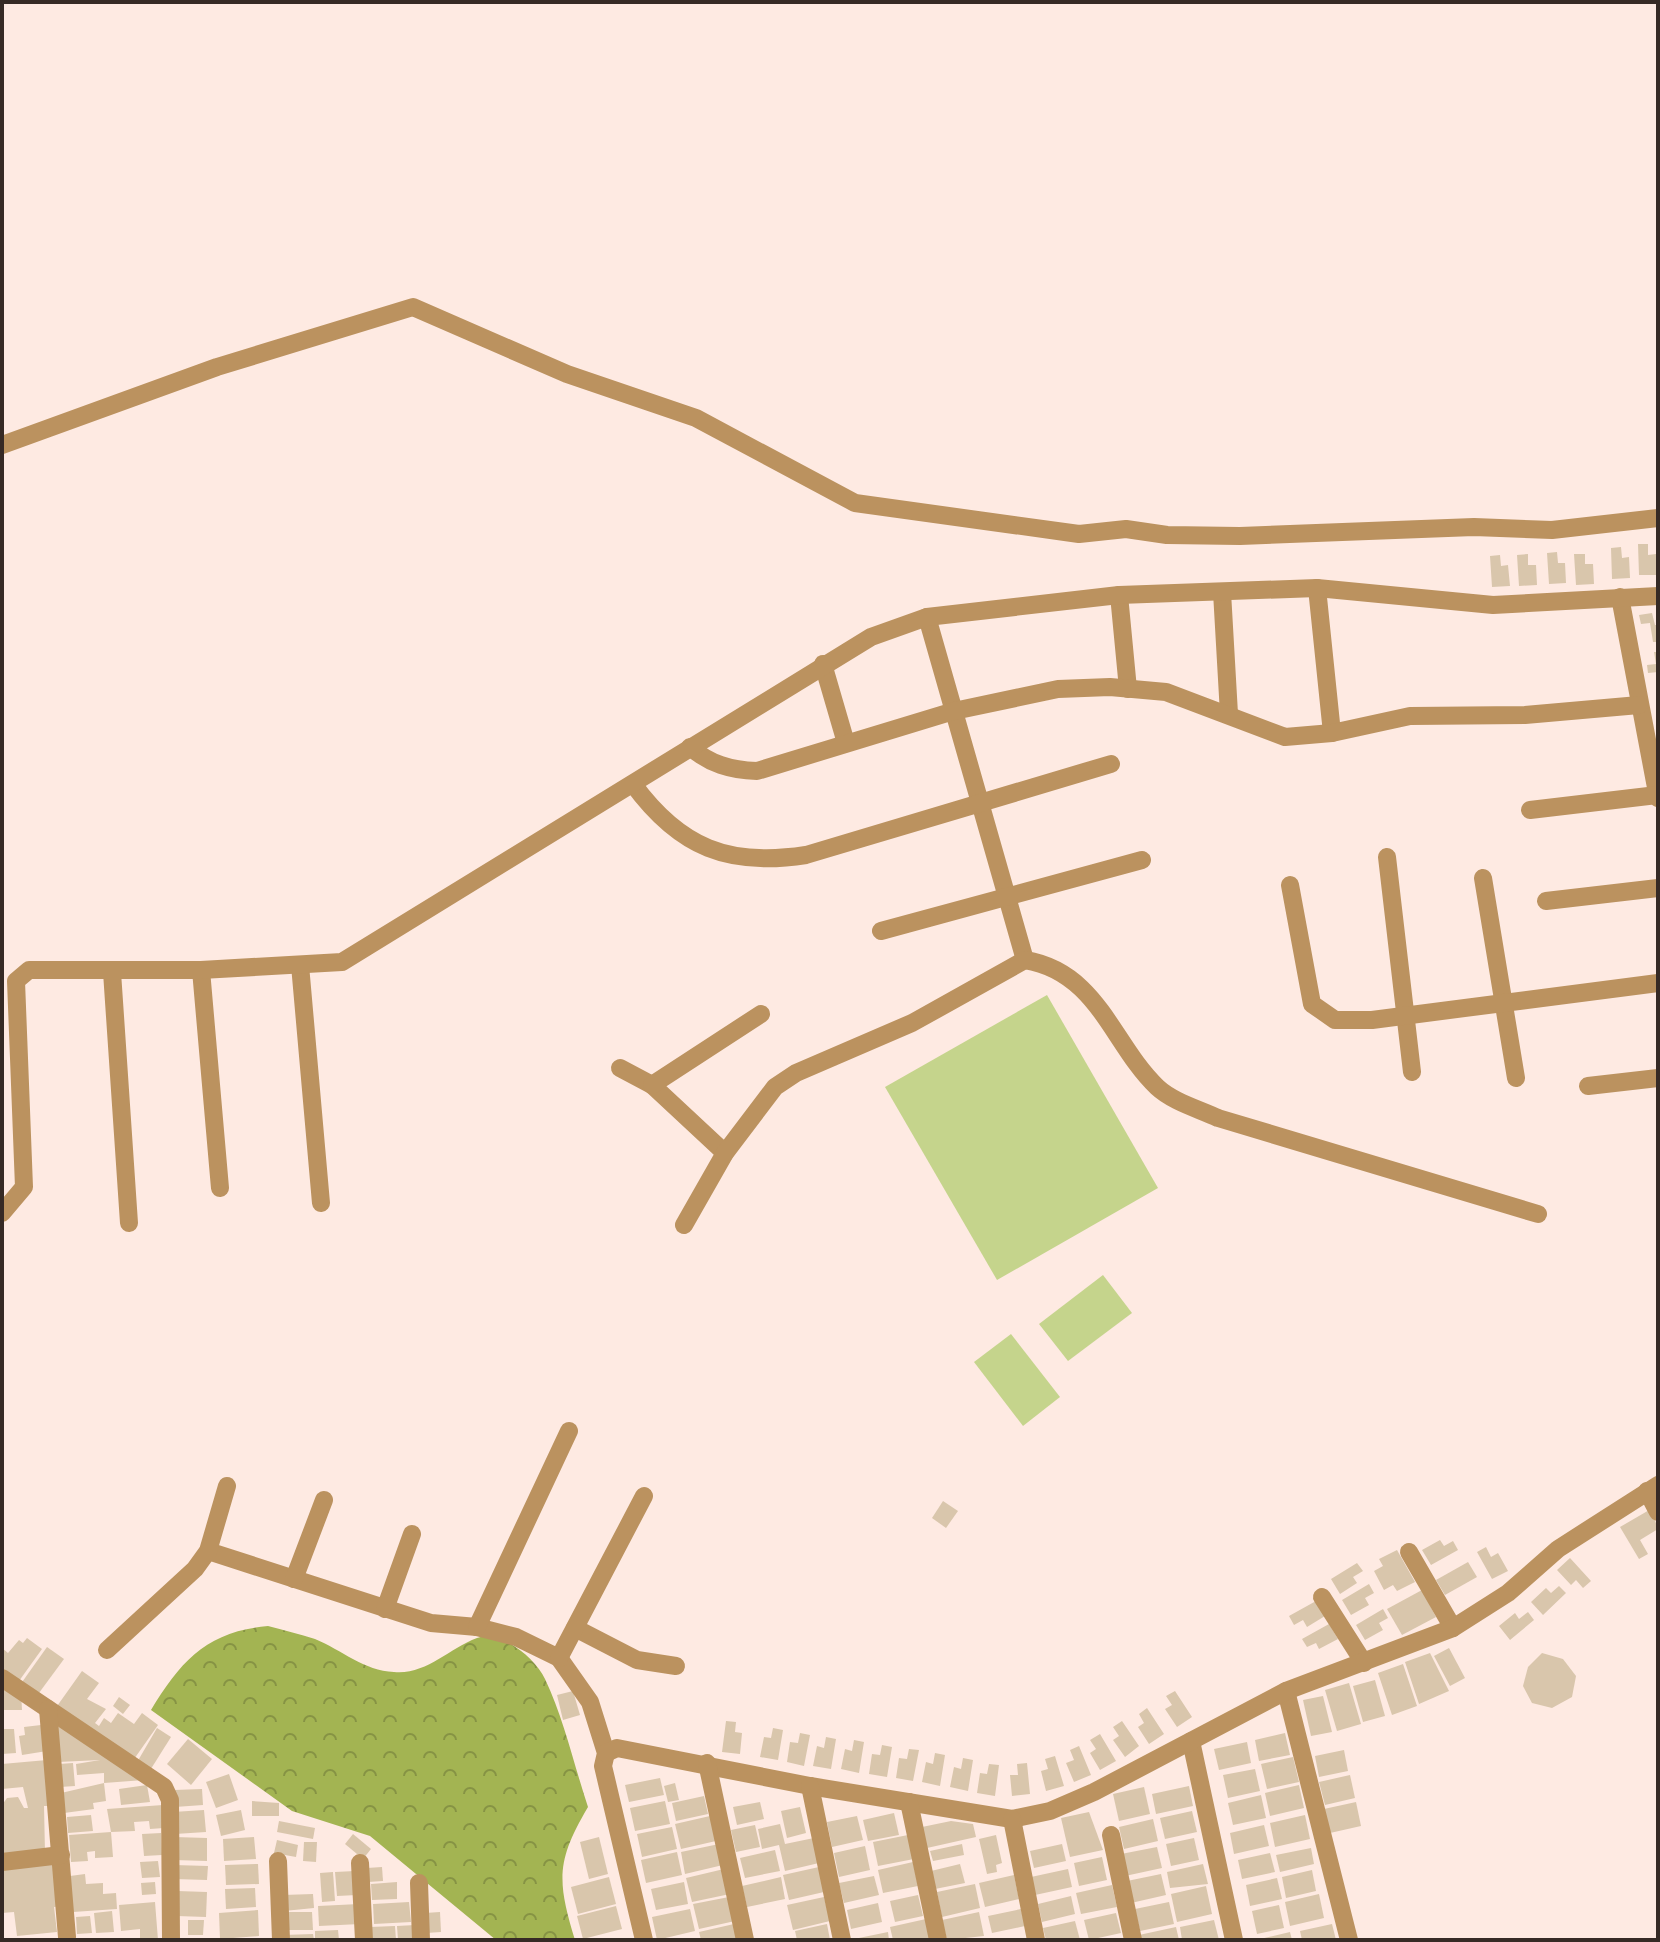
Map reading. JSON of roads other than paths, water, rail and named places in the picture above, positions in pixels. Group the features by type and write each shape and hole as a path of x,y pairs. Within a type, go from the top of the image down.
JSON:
{"street":[{"path":"2,445 217,367 413,307 567,374 696,418 855,503 1079,534 1126,529 1167,535 1240,536 1474,527 1552,530 1658,518"},
{"path":"1317,588 1332,733"},
{"path":"2,1213 11,1193 24,1187 11,1097 10,1003 16,981 29,970 201,970 342,962 871,637 927,617 1119,595 1317,588 1471,605 1658,596"},
{"path":"1222,592 1229,714"},
{"path":"1119,595 1128,689"},
{"path":"1530,810 1658,797 1620,597"},
{"path":"927,617 1025,960"},
{"path":"823,664 846,743"},
{"path":"690,747 702,757 730,770 757,771 954,711 1058,689 1166,692 1285,737 1332,733 1410,716 1525,715 1639,705"},
{"path":"633,784 653,810 691,840 732,858 769,861 806,855 1111,764"},
{"path":"1387,857 1412,1072"},
{"path":"881,931 1142,860"},
{"path":"1483,878 1516,1078"},
{"path":"1290,885 1312,1004 1335,1020 1503,1005 1658,983"},
{"path":"1546,901 1658,888"},
{"path":"684,1225 725,1153 763,1099 796,1073 912,1023 1025,960 1041,963 1076,984 1108,1017 1140,1069 1160,1090 1190,1106 1218,1118 1538,1214"},
{"path":"300,965 321,1203"},
{"path":"201,970 220,1188"},
{"path":"112,972 129,1223"},
{"path":"652,1085 761,1014"},
{"path":"620,1068 652,1085 725,1153"},
{"path":"1588,1086 1658,1078"},
{"path":"477,1627 569,1431"},
{"path":"107,1650 195,1569 208,1551 227,1486"},
{"path":"606,1753 617,1748 707,1763 810,1786 1012,1819 1050,1811 1083,1797 1286,1691 1453,1628 1508,1593 1558,1549 1653,1488 1658,1512"},
{"path":"559,1658 644,1496"},
{"path":"294,1579 324,1500"},
{"path":"385,1609 412,1534"},
{"path":"208,1551 431,1623 477,1627 516,1637 559,1658 590,1702 606,1753 603,1766 644,1940"},
{"path":"1409,1552 1453,1628"},
{"path":"1322,1597 1364,1663"},
{"path":"575,1628 637,1660 676,1666"},
{"path":"2,1678 164,1787 170,1800 171,1940"},
{"path":"1286,1691 1349,1940"},
{"path":"48,1709 67,1937"},
{"path":"1191,1741 1234,1940"},
{"path":"707,1763 745,1940"},
{"path":"810,1786 842,1940"},
{"path":"909,1802 938,1940"},
{"path":"1012,1819 1036,1940"},
{"path":"1111,1835 1133,1940"},
{"path":"2,1862 61,1855"},
{"path":"278,1861 281,1940"},
{"path":"360,1863 364,1940"},
{"path":"419,1883 421,1940"}]}
